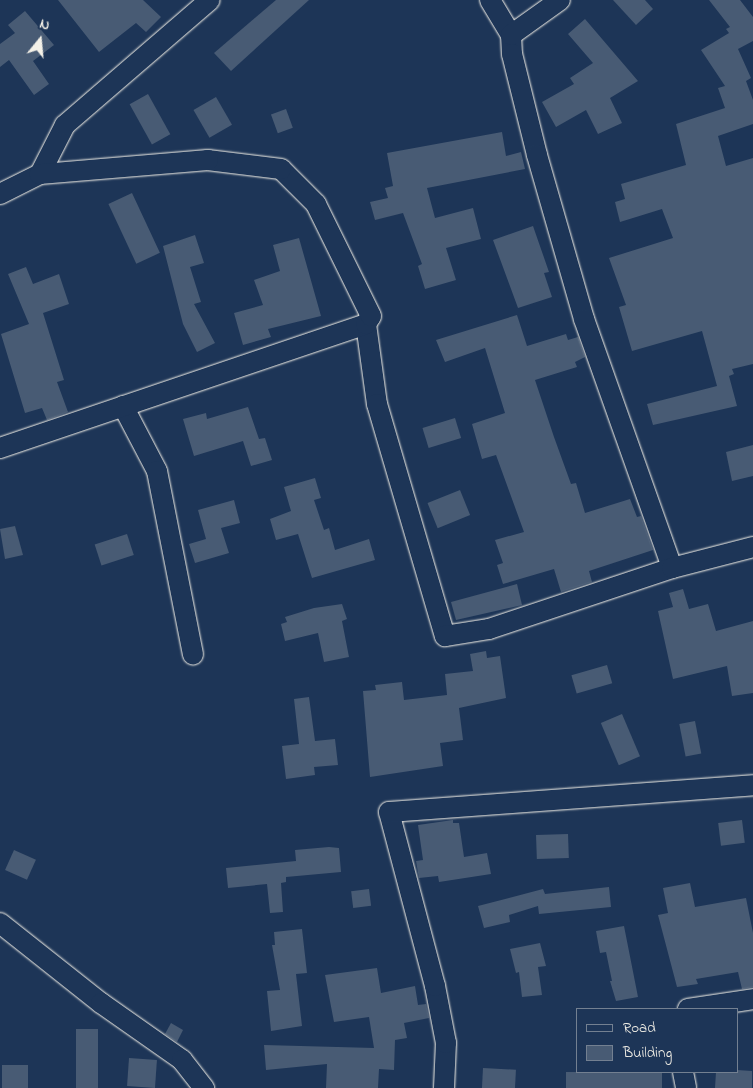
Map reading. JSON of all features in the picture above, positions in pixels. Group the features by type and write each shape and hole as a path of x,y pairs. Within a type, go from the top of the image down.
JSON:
{"street":[{"path":"40,174 65,124 210,0"},
{"path":"490,0 511,35 512,54 537,155 584,319 672,568"},
{"path":"511,35 560,0"},
{"path":"1,191 40,174 208,160 281,169 316,204 370,309 366,324 377,404 445,636 490,629 672,568 753,547"},
{"path":"0,448 366,324"},
{"path":"123,406 157,471 192,655"},
{"path":"444,1088 446,1042 435,986 389,812 753,786"},
{"path":"0,923 101,1003 182,1060 204,1088"},
{"path":"694,1008 753,999"},
{"path":"683,1073 686,1088"}],"building":[{"path":"58,0 143,0 161,17 146,32 136,23 99,52"},
{"path":"276,0 309,0 231,71 214,53"},
{"path":"613,0 645,0 653,9 636,25"},
{"path":"709,0 740,0 753,17 753,41 738,49 751,78 746,81 753,100 753,124 718,136 726,166 753,158 753,364 732,369 734,374 729,376 737,406 653,425 647,404 717,386 702,331 632,351 619,307 626,305 609,258 673,238 662,209 620,222 615,202 625,199 621,184 686,165 676,124 725,108 718,88 725,86 701,50 729,33 726,29 730,27"},
{"path":"25,11 54,45 33,61 49,84 34,95 9,60 0,67 0,44 15,33 8,25"},
{"path":"585,19 638,81 610,98 622,123 598,134 586,110 556,127 542,102 574,84 570,78 593,63 568,34"},
{"path":"148,94 170,134 152,144 130,104"},
{"path":"216,97 232,125 209,138 193,110"},
{"path":"286,109 293,128 278,133 271,114"},
{"path":"502,132 506,156 521,152 525,169 427,188 435,218 473,208 481,239 446,248 456,280 425,289 418,266 422,264 403,213 375,220 370,202 388,198 385,188 393,186 387,153"},
{"path":"132,193 160,253 136,264 108,204"},
{"path":"533,226 549,272 544,273 552,297 518,308 493,240"},
{"path":"195,235 204,263 190,267 201,302 194,304 215,343 197,352 183,324 163,246"},
{"path":"299,238 321,316 268,329 271,337 243,345 234,313 263,305 254,280 280,271 273,245"},
{"path":"26,267 33,284 59,274 69,304 43,313 64,380 57,382 68,412 47,420 42,408 25,413 1,334 29,324 8,274"},
{"path":"517,315 527,346 566,334 568,340 578,337 585,357 575,362 577,367 535,380 554,437 571,484 576,483 585,513 630,499 637,517 641,516 653,550 589,571 592,582 561,592 554,569 503,584 497,565 503,563 495,540 524,532 496,455 482,459 472,424 505,413 485,348 445,362 436,340"},
{"path":"248,407 259,439 265,438 272,460 251,466 243,441 194,456 183,419 206,413 207,419"},
{"path":"455,418 461,438 429,448 422,428"},
{"path":"753,445 753,476 732,481 726,452"},
{"path":"315,478 321,498 314,500 324,530 329,528 335,550 369,539 375,560 312,578 298,534 276,540 270,519 291,511 284,487"},
{"path":"460,490 470,515 438,528 428,503"},
{"path":"234,500 240,523 221,528 229,553 195,563 189,544 206,539 198,510"},
{"path":"15,526 23,555 5,559 0,529"},
{"path":"127,534 134,555 101,565 95,545"},
{"path":"517,584 522,605 456,620 451,602"},
{"path":"683,589 689,609 708,604 716,631 753,621 753,693 732,696 727,666 673,679 658,611 673,607 669,593"},
{"path":"342,604 347,619 342,621 349,657 324,662 318,633 285,641 281,624 287,622 285,617 314,608"},
{"path":"486,651 487,658 500,656 506,698 459,708 463,740 440,743 443,766 370,777 363,691 376,690 375,685 402,682 404,700 447,695 445,674 473,671 470,654"},
{"path":"607,665 612,683 577,693 571,675"},
{"path":"309,697 315,741 335,739 338,765 314,767 315,775 286,779 282,746 299,744 294,699"},
{"path":"622,714 640,756 619,765 601,723"},
{"path":"695,721 701,753 686,756 679,724"},
{"path":"453,820 453,823 459,823 464,857 487,853 491,874 439,882 438,876 419,878 416,861 423,860 418,825"},
{"path":"742,820 745,843 721,846 718,823"},
{"path":"568,834 569,858 537,859 536,835"},
{"path":"339,848 341,872 286,877 286,882 281,883 283,912 270,913 267,884 228,888 226,868 296,861 295,850"},
{"path":"14,850 36,860 27,880 5,870"},
{"path":"690,883 695,907 746,898 753,933 753,987 742,989 738,972 696,979 698,984 677,987 658,915 668,913 663,888"},
{"path":"609,887 611,907 539,914 538,906 509,915 510,922 484,928 478,906 543,889 545,894"},
{"path":"369,889 371,906 353,908 351,891"},
{"path":"624,926 638,997 616,1001 610,981 612,981 606,952 600,953 596,931"},
{"path":"302,929 307,973 296,974 302,1026 271,1031 267,991 280,990 272,945 275,945 274,932"},
{"path":"540,943 546,966 538,967 542,995 522,997 519,972 516,973 510,949"},
{"path":"377,968 381,993 415,986 418,1005 426,1004 429,1018 404,1023 407,1038 395,1040 394,1070 379,1069 378,1088 326,1088 327,1064 266,1070 264,1045 374,1048 369,1017 334,1022 325,975"},
{"path":"171,1023 183,1030 177,1042 165,1034"},
{"path":"76,1029 98,1029 98,1088 76,1088"},
{"path":"129,1058 157,1060 155,1088 127,1086"},
{"path":"2,1065 28,1065 28,1088 2,1088"},
{"path":"483,1068 516,1070 515,1088 482,1088"},
{"path":"738,1070 752,1071 752,1088 715,1088 716,1073 738,1073"},
{"path":"566,1072 662,1073 662,1088 566,1088"}]}
